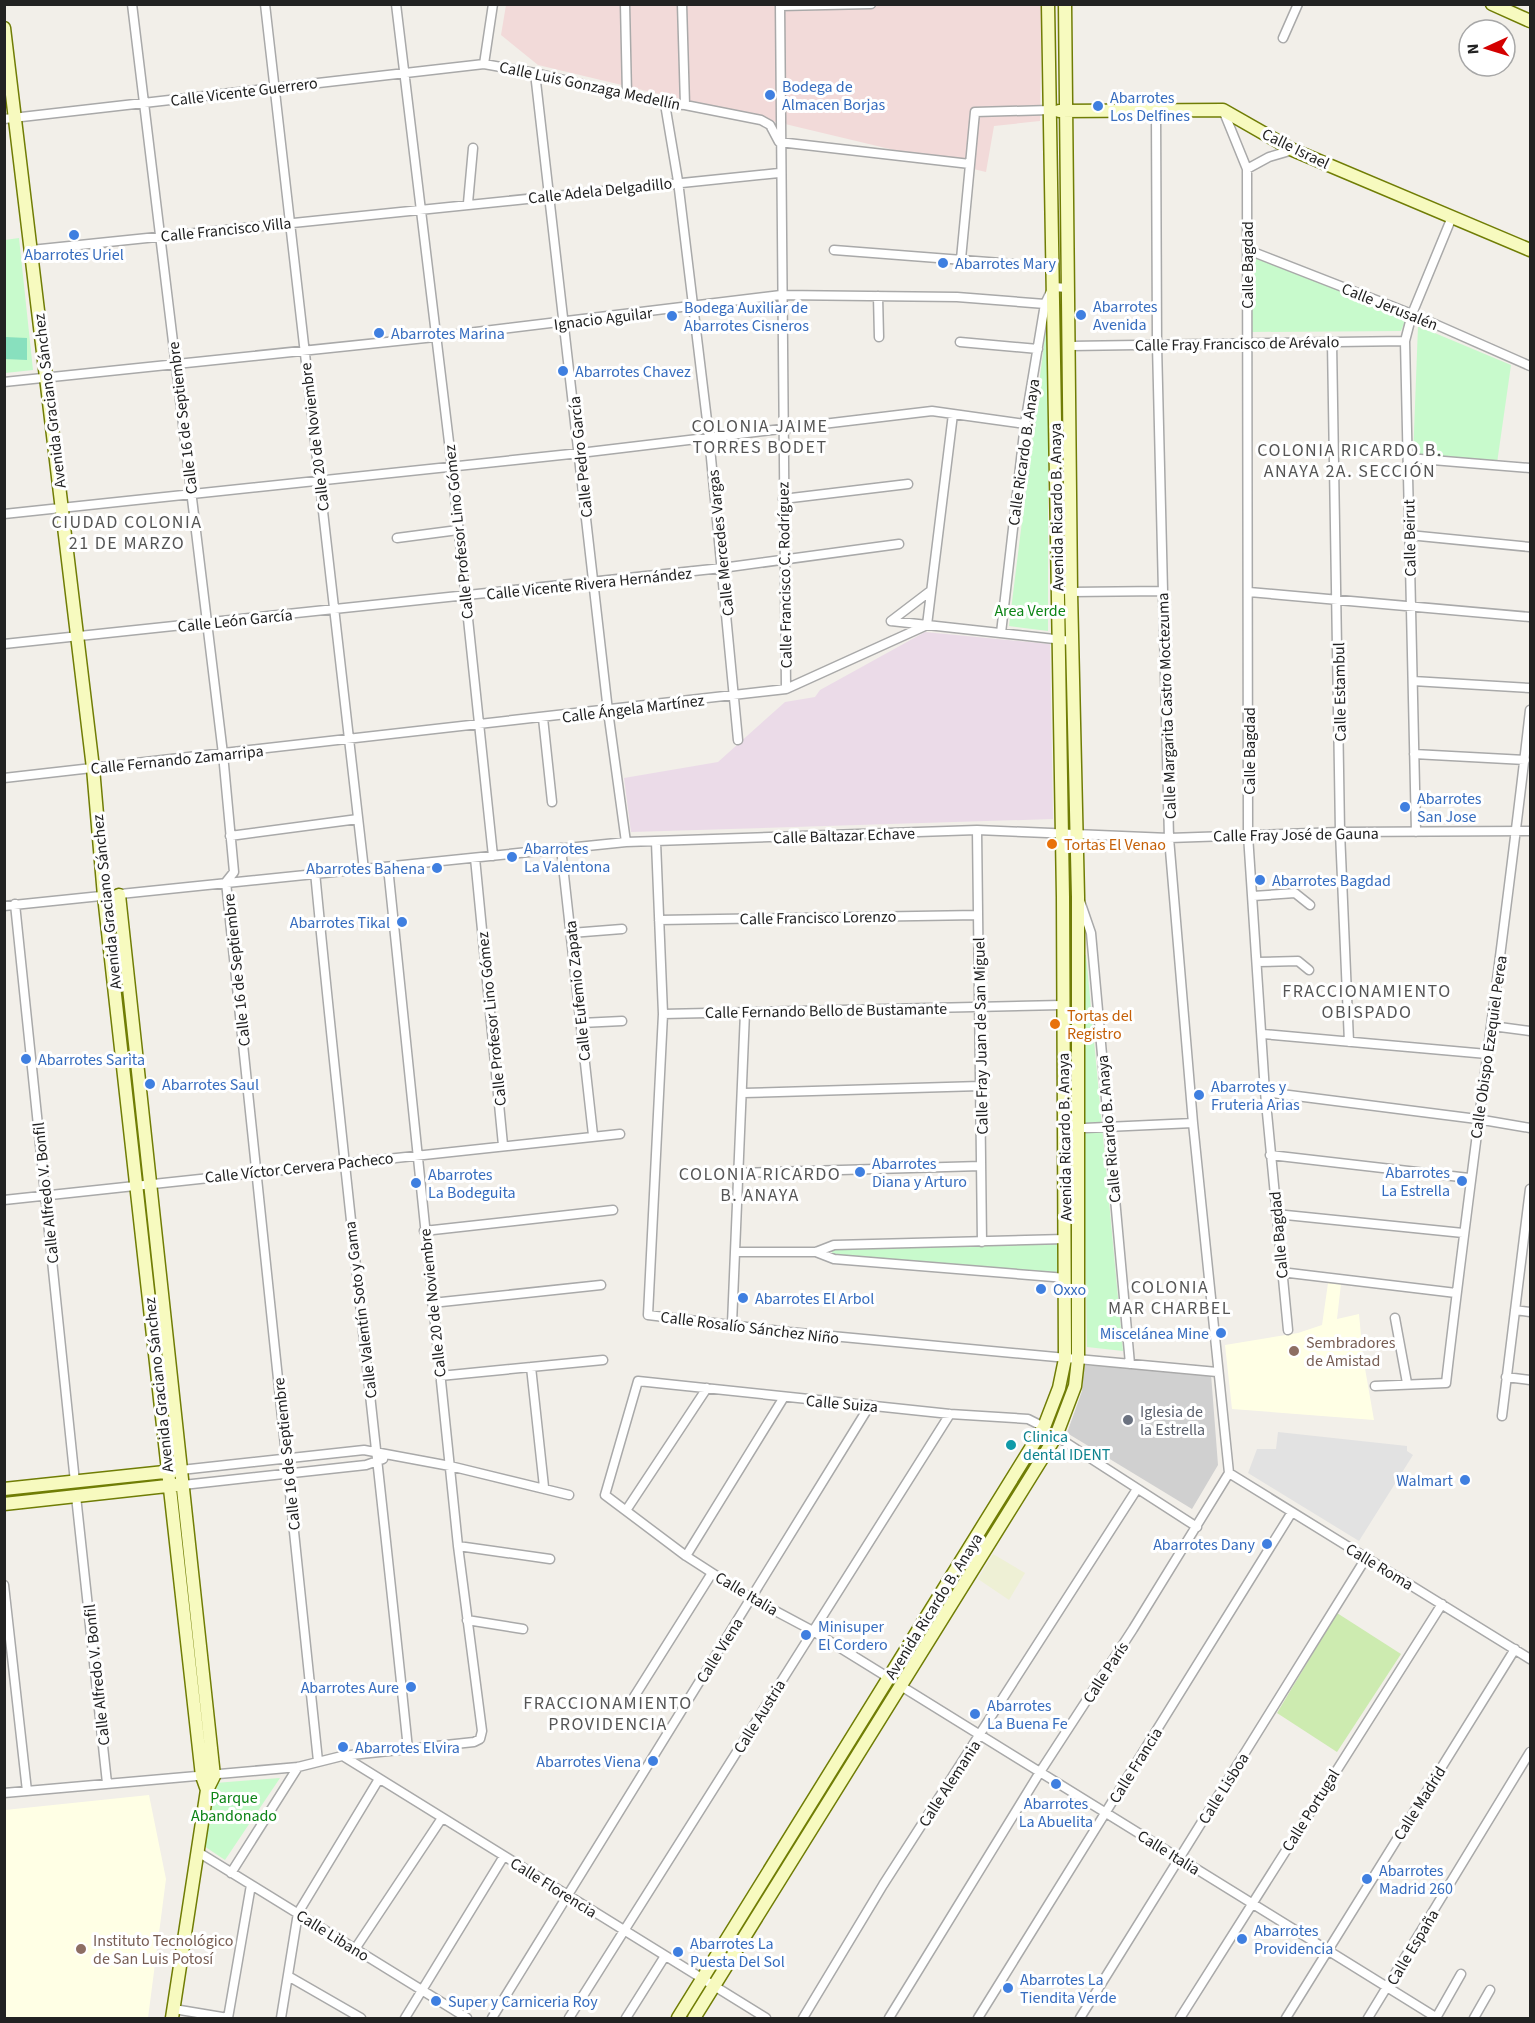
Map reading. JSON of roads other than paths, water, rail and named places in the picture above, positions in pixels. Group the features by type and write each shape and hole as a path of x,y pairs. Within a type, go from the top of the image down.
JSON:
{"main road":[{"name":"Avenida Ricardo B. Anaya","path":"678,2019 1044,1427 1059,1388 1065,1359 1061,834 1048,4"},
{"name":"Avenida Ricardo B. Anaya","path":"694,2019 1056,1436 1075,1386 1078,1359 1078,897 1073,731 1065,4"},
{"path":"1492,4 1530,21"},
{"name":"Avenida Graciano Sánchez","path":"4,28 10,119 31,250 93,768 104,896 144,1184 200,1624 208,1776"},
{"path":"1050,110 1223,110"},
{"name":"Calle Israel","path":"1223,110 1293,150 1530,250"},
{"path":"1059,731 1073,731"},
{"name":"Avenida Graciano Sánchez","path":"119,895 167,1472 184,1626 208,1776"},
{"path":"4,1489 181,1470"},
{"path":"4,1504 183,1485"},
{"path":"925,1619 938,1627"},
{"path":"184,1626 200,1624"},
{"path":"853,1737 865,1744"},
{"path":"173,2014 208,1776"}],"street":[{"name":"Calle 16 de Septiembre","path":"132,4 223,754 234,872 226,882 318,1761"},
{"name":"Calle 20 de Noviembre","path":"265,4 364,870"},
{"name":"Calle Profesor Lino Gómez","path":"396,4 452,468 493,856"},
{"path":"484,64 493,4"},
{"path":"625,4 627,95"},
{"path":"682,4 685,105"},
{"path":"1283,38 1298,4"},
{"path":"780,5 869,5"},
{"name":"Calle Francisco C. Rodríguez","path":"780,5 779,173 786,689"},
{"name":"Calle Vicente Guerrero","path":"10,119 484,64"},
{"name":"Calle Luis Gonzaga Medellín","path":"484,64 535,73 665,104 685,105 761,120 770,125 779,142"},
{"name":"Calle Pedro García","path":"535,73 608,711 626,842"},
{"name":"Calle Mercedes Vargas","path":"665,104 678,182 709,437 736,695 738,740"},
{"path":"962,259 975,112 1050,110"},
{"name":"Calle Bagdad","path":"1223,110 1247,169 1248,835 1263,1034 1264,1092 1288,1330"},
{"name":"Calle Margarita Castro Moctezuma","path":"1155,111 1157,345 1169,838 1217,1372"},
{"path":"779,142 970,164"},
{"path":"468,203 473,148"},
{"path":"1247,169 1269,157 1293,150"},
{"name":"Calle Adela Delgadillo","path":"421,208 779,173"},
{"name":"Calle Francisco Villa","path":"31,250 421,208"},
{"name":"Calle Beirut","path":"1416,832 1405,341 1412,314 1452,217"},
{"name":"Calle Jerusalén","path":"1248,249 1412,314 1530,366"},
{"path":"834,250 1052,267"},
{"path":"1053,287 1068,288"},
{"name":"Calle Ricardo B. Anaya","path":"1000,633 1025,424 1045,304 1053,287"},
{"name":"Ignacio Aguilar","path":"4,382 435,337 781,295 957,297 1045,304"},
{"path":"878,296 879,337"},
{"name":"Calle Fray Francisco de Arévalo","path":"1070,346 1405,341"},
{"path":"960,342 1038,349"},
{"name":"Calle Estambul","path":"1332,342 1340,832 1349,1042"},
{"path":"4,514 452,468 932,411 1025,424"},
{"path":"927,625 929,592 953,414"},
{"path":"1408,458 1530,468"},
{"path":"783,500 908,484"},
{"path":"397,538 458,530"},
{"path":"1409,536 1530,547"},
{"name":"Calle Vicente Rivera Hernández","path":"465,596 722,568 899,544"},
{"path":"1071,592 1162,591"},
{"path":"929,592 891,621 1072,641"},
{"path":"1249,592 1530,617"},
{"name":"Calle León García","path":"4,644 465,596"},
{"name":"Calle Ángela Martínez","path":"349,740 786,689 927,625"},
{"path":"1413,681 1530,688"},
{"name":"Calle Obispo Ezequiel Perea","path":"1407,1383 1446,1383 1469,1178 1492,1026 1530,710"},
{"path":"543,718 552,802"},
{"name":"Calle Fernando Zamarripa","path":"4,778 349,740"},
{"path":"1414,754 1525,760"},
{"path":"231,836 358,819"},
{"name":"Calle Baltazar Echave","path":"4,906 315,872 364,870 626,842 977,830 1061,834"},
{"name":"Calle Fray Juan de San Miguel","path":"977,830 982,1242"},
{"name":"Calle Fray José de Gauna","path":"1061,834 1169,838 1340,832 1530,831"},
{"name":"Calle Rosalío Sánchez Niño","path":"656,842 663,1014 648,1315 789,1332 1217,1372"},
{"name":"Calle Eufemio Zapata","path":"561,848 593,1135"},
{"name":"Calle Profesor Lino Gómez","path":"475,858 503,1145"},
{"name":"Calle 20 de Noviembre","path":"388,867 458,1546 482,1731 480,1738 474,1742 408,1749"},
{"name":"Calle Valentín Soto y Gama","path":"315,872 342,1162 378,1457 408,1749"},
{"path":"1252,896 1295,893 1310,905"},
{"name":"Calle Ricardo B. Anaya","path":"1078,897 1091,933 1130,1364"},
{"name":"Calle Alfredo V. Bonfil","path":"15,904 75,1482"},
{"name":"Calle Francisco Lorenzo","path":"659,920 978,915"},
{"path":"571,933 622,929"},
{"path":"1257,962 1298,962 1310,970"},
{"name":"Calle Fernando Bello de Bustamante","path":"663,1014 1062,1005"},
{"path":"732,1324 745,1012"},
{"path":"581,1023 622,1021"},
{"path":"1492,1026 1530,1031"},
{"path":"1263,1034 1487,1054"},
{"path":"743,1093 980,1086"},
{"path":"1264,1092 1477,1119 1530,1128"},
{"path":"1063,1129 1193,1123"},
{"name":"Calle Víctor Cervera Pacheco","path":"4,1200 593,1135 620,1134"},
{"path":"1270,1155 1469,1178"},
{"path":"737,1173 981,1166"},
{"path":"1502,1416 1515,1311 1527,1250 1530,1190"},
{"path":"424,1232 613,1210"},
{"path":"1276,1214 1463,1233"},
{"path":"736,1252 816,1252 834,1245 1065,1239"},
{"path":"816,1252 834,1259 1066,1278"},
{"path":"1281,1272 1456,1293"},
{"path":"432,1303 601,1285"},
{"path":"1515,1311 1530,1312"},
{"path":"1375,1386 1407,1383 1395,1317"},
{"path":"440,1376 603,1360"},
{"path":"531,1367 544,1487"},
{"path":"1217,1372 1229,1473"},
{"path":"1506,1377 1530,1380"},
{"name":"Calle Suiza","path":"610,1499 605,1495 638,1381 950,1414 1028,1419 1044,1427"},
{"path":"627,1509 707,1388"},
{"path":"686,1556 784,1397"},
{"name":"Calle Viena","path":"492,2019 870,1405"},
{"name":"Calle Austria","path":"569,2019 950,1414"},
{"path":"1056,1436 1197,1527"},
{"path":"181,1470 364,1450 378,1457"},
{"path":"183,1485 288,1473 389,1457 450,1466 544,1487 569,1495"},
{"name":"Calle Roma","path":"1229,1473 1530,1659"},
{"name":"Calle París","path":"889,2019 1040,1772 1197,1527 1229,1473"},
{"name":"Calle Alemania","path":"803,2019 883,1885 1137,1489"},
{"name":"Calle Alfredo V. Bonfil","path":"76,1496 107,1783"},
{"name":"Calle Italia","path":"610,1499 627,1509 686,1556 712,1573 889,1678"},
{"name":"Calle Francia","path":"978,2019 1292,1512"},
{"path":"458,1546 550,1559"},
{"name":"Calle Lisboa","path":"1080,2019 1366,1558"},
{"path":"634,1697 712,1573"},
{"path":"4,1585 27,1791"},
{"name":"Calle Portugal","path":"1180,2019 1442,1604"},
{"path":"467,1620 523,1629"},
{"name":"Calle Madrid","path":"1286,2019 1515,1650"},
{"name":"Calle Italia","path":"901,1686 1436,2018"},
{"path":"4,1793 298,1767 342,1756 408,1749"},
{"name":"Calle España","path":"1368,2019 1530,1752"},
{"name":"Calle Florencia","path":"342,1756 766,2019"},
{"path":"231,1873 298,1767"},
{"path":"280,2019 298,1913 379,1779"},
{"path":"355,1949 442,1818"},
{"name":"Calle Libano","path":"198,1852 467,2019"},
{"path":"405,2019 504,1856"},
{"path":"173,2014 228,2018 250,1885"},
{"path":"626,2019 664,1956"},
{"path":"1436,2018 1461,1974"},
{"path":"288,1976 361,2019"},
{"path":"1474,2019 1490,1990"}],"place":[{"name":"Bodega de Almacen Borjas","path":"770,95"},
{"name":"Abarrotes Los Delfines","path":"1098,106"},
{"name":"Abarrotes Uriel","path":"74,235"},
{"name":"Abarrotes Mary","path":"943,263"},
{"name":"Abarrotes Avenida","path":"1081,315"},
{"name":"Bodega Auxiliar de Abarrotes Cisneros","path":"672,316"},
{"name":"Abarrotes Marina","path":"379,333"},
{"name":"Abarrotes Chavez","path":"563,371"},
{"name":"Abarrotes San Jose","path":"1405,807"},
{"name":"Tortas El Venao","path":"1052,844"},
{"name":"Abarrotes La Valentona","path":"512,857"},
{"name":"Abarrotes Bahena","path":"437,868"},
{"name":"Abarrotes Bagdad","path":"1260,880"},
{"name":"Abarrotes Tikal","path":"402,922"},
{"name":"Tortas del Registro","path":"1055,1024"},
{"name":"Abarrotes Sarita","path":"26,1059"},
{"name":"Abarrotes Saul","path":"150,1084"},
{"name":"Abarrotes y Fruteria Arias","path":"1199,1095"},
{"name":"Abarrotes Diana y Arturo","path":"860,1172"},
{"name":"Abarrotes La Estrella","path":"1462,1181"},
{"name":"Abarrotes La Bodeguita","path":"416,1183"},
{"name":"Oxxo","path":"1041,1289"},
{"name":"Abarrotes El Arbol","path":"743,1298"},
{"name":"Miscelánea Mine","path":"1221,1333"},
{"name":"Sembradores de Amistad","path":"1294,1351"},
{"name":"Iglesia de la Estrella","path":"1128,1420"},
{"name":"Clinica dental IDENT","path":"1011,1445"},
{"name":"Walmart","path":"1465,1480"},
{"name":"Abarrotes Dany","path":"1267,1544"},
{"name":"Minisuper El Cordero","path":"806,1635"},
{"name":"Abarrotes Aure","path":"411,1687"},
{"name":"Abarrotes La Buena Fe","path":"975,1714"},
{"name":"Abarrotes Elvira","path":"343,1747"},
{"name":"Abarrotes Viena","path":"653,1761"},
{"name":"Abarrotes La Abuelita","path":"1056,1784"},
{"name":"Abarrotes Madrid 260","path":"1367,1879"},
{"name":"Abarrotes Providencia","path":"1242,1939"},
{"name":"Instituto Tecnológico de San Luis Potosí","path":"81,1949"},
{"name":"Abarrotes La Puesta Del Sol","path":"678,1952"},
{"name":"Abarrotes La Tiendita Verde","path":"1008,1988"},
{"name":"Super y Carniceria Roy","path":"436,2001"}],"district":[{"name":"COLONIA JAIME TORRES BODET","path":"760,436"},
{"name":"COLONIA RICARDO B. ANAYA 2A. SECCIÓN","path":"1350,460"},
{"name":"CIUDAD COLONIA 21 DE MARZO","path":"127,532"},
{"name":"FRACCIONAMIENTO OBISPADO","path":"1367,1001"},
{"name":"COLONIA RICARDO B. ANAYA","path":"760,1184"},
{"name":"COLONIA MAR CHARBEL","path":"1170,1297"},
{"name":"FRACCIONAMIENTO PROVIDENCIA","path":"608,1713"}],"park label":[{"name":"Area Verde","path":"1030,610"},
{"name":"Parque Abandonado","path":"234,1806"}]}
